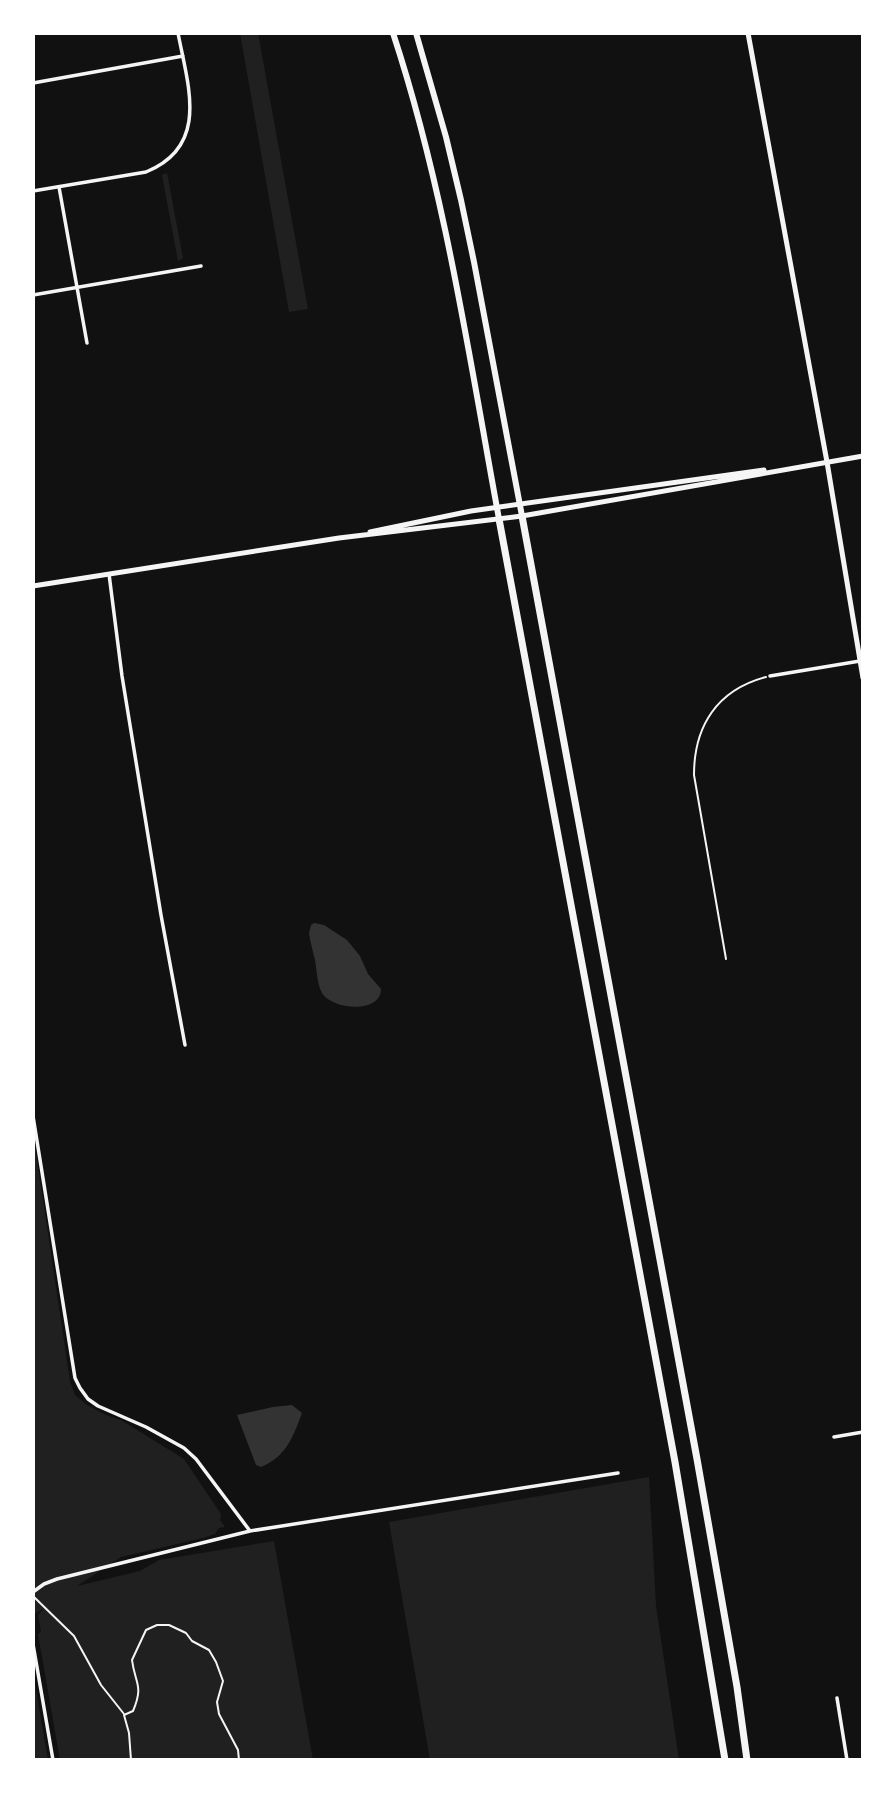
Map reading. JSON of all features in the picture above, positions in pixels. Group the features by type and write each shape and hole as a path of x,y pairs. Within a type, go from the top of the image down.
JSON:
{"highway":[{"path":"393,33 416,111 449,247 675,1462 725,1760"},
{"path":"416,33 446,137 474,262 697,1459 747,1760"}],"main road":[{"path":"748,33 827,462 863,678"},
{"path":"33,586 339,538 522,516 863,456"},
{"path":"339,538 497,507 827,462"}],"street":[{"path":"33,191 146,172 161,166 173,156 183,142 191,107 178,33"},
{"path":"33,83 183,56"},
{"path":"59,187 87,343"},
{"path":"33,295 201,266"},
{"path":"109,574 123,686 185,1045"},
{"path":"770,676 860,661"},
{"path":"33,1116 75,1378 80,1388 88,1399 98,1406 146,1426 184,1448 196,1459 250,1531"},
{"path":"834,1437 863,1432"},
{"path":"33,1594 44,1584 57,1579 250,1531 618,1473"},
{"path":"33,1644 53,1760"},
{"path":"837,1698 847,1760"}],"path":[{"path":"726,959 694,775 694,758 701,730 718,705 748,683 770,676"},
{"path":"33,1594 74,1636 101,1685 124,1715 129,1732 131,1760"},
{"path":"124,1715 133,1711 138,1696 139,1685 132,1661 141,1640 146,1630 157,1625 169,1625 186,1633 192,1641 209,1650 216,1662 223,1681 217,1702 219,1714 238,1750 239,1760"}],"shaded area":[{"path":"240,33 258,33 308,309 289,312"},
{"path":"167,173 183,258 178,261 162,175"},
{"path":"314,923 324,925 347,940 360,956 368,974 381,989 379,997 373,1003 365,1006 345,1006 327,999 322,993 309,933"},
{"path":"33,1133 70,1381 75,1395 87,1405 121,1420 184,1459 221,1514 220,1520 225,1527 203,1538 121,1557 77,1586 140,1571 159,1560 274,1541 313,1760 60,1760 38,1634 41,1632 38,1615 43,1609 35,1613 33,1605"},
{"path":"292,1405 302,1413 283,1452 270,1463 261,1467 256,1465 237,1415"},
{"path":"649,1477 656,1606 679,1760 430,1760 389,1522"},
{"path":"33,1672 35,1684 48,1760 33,1760"}]}
